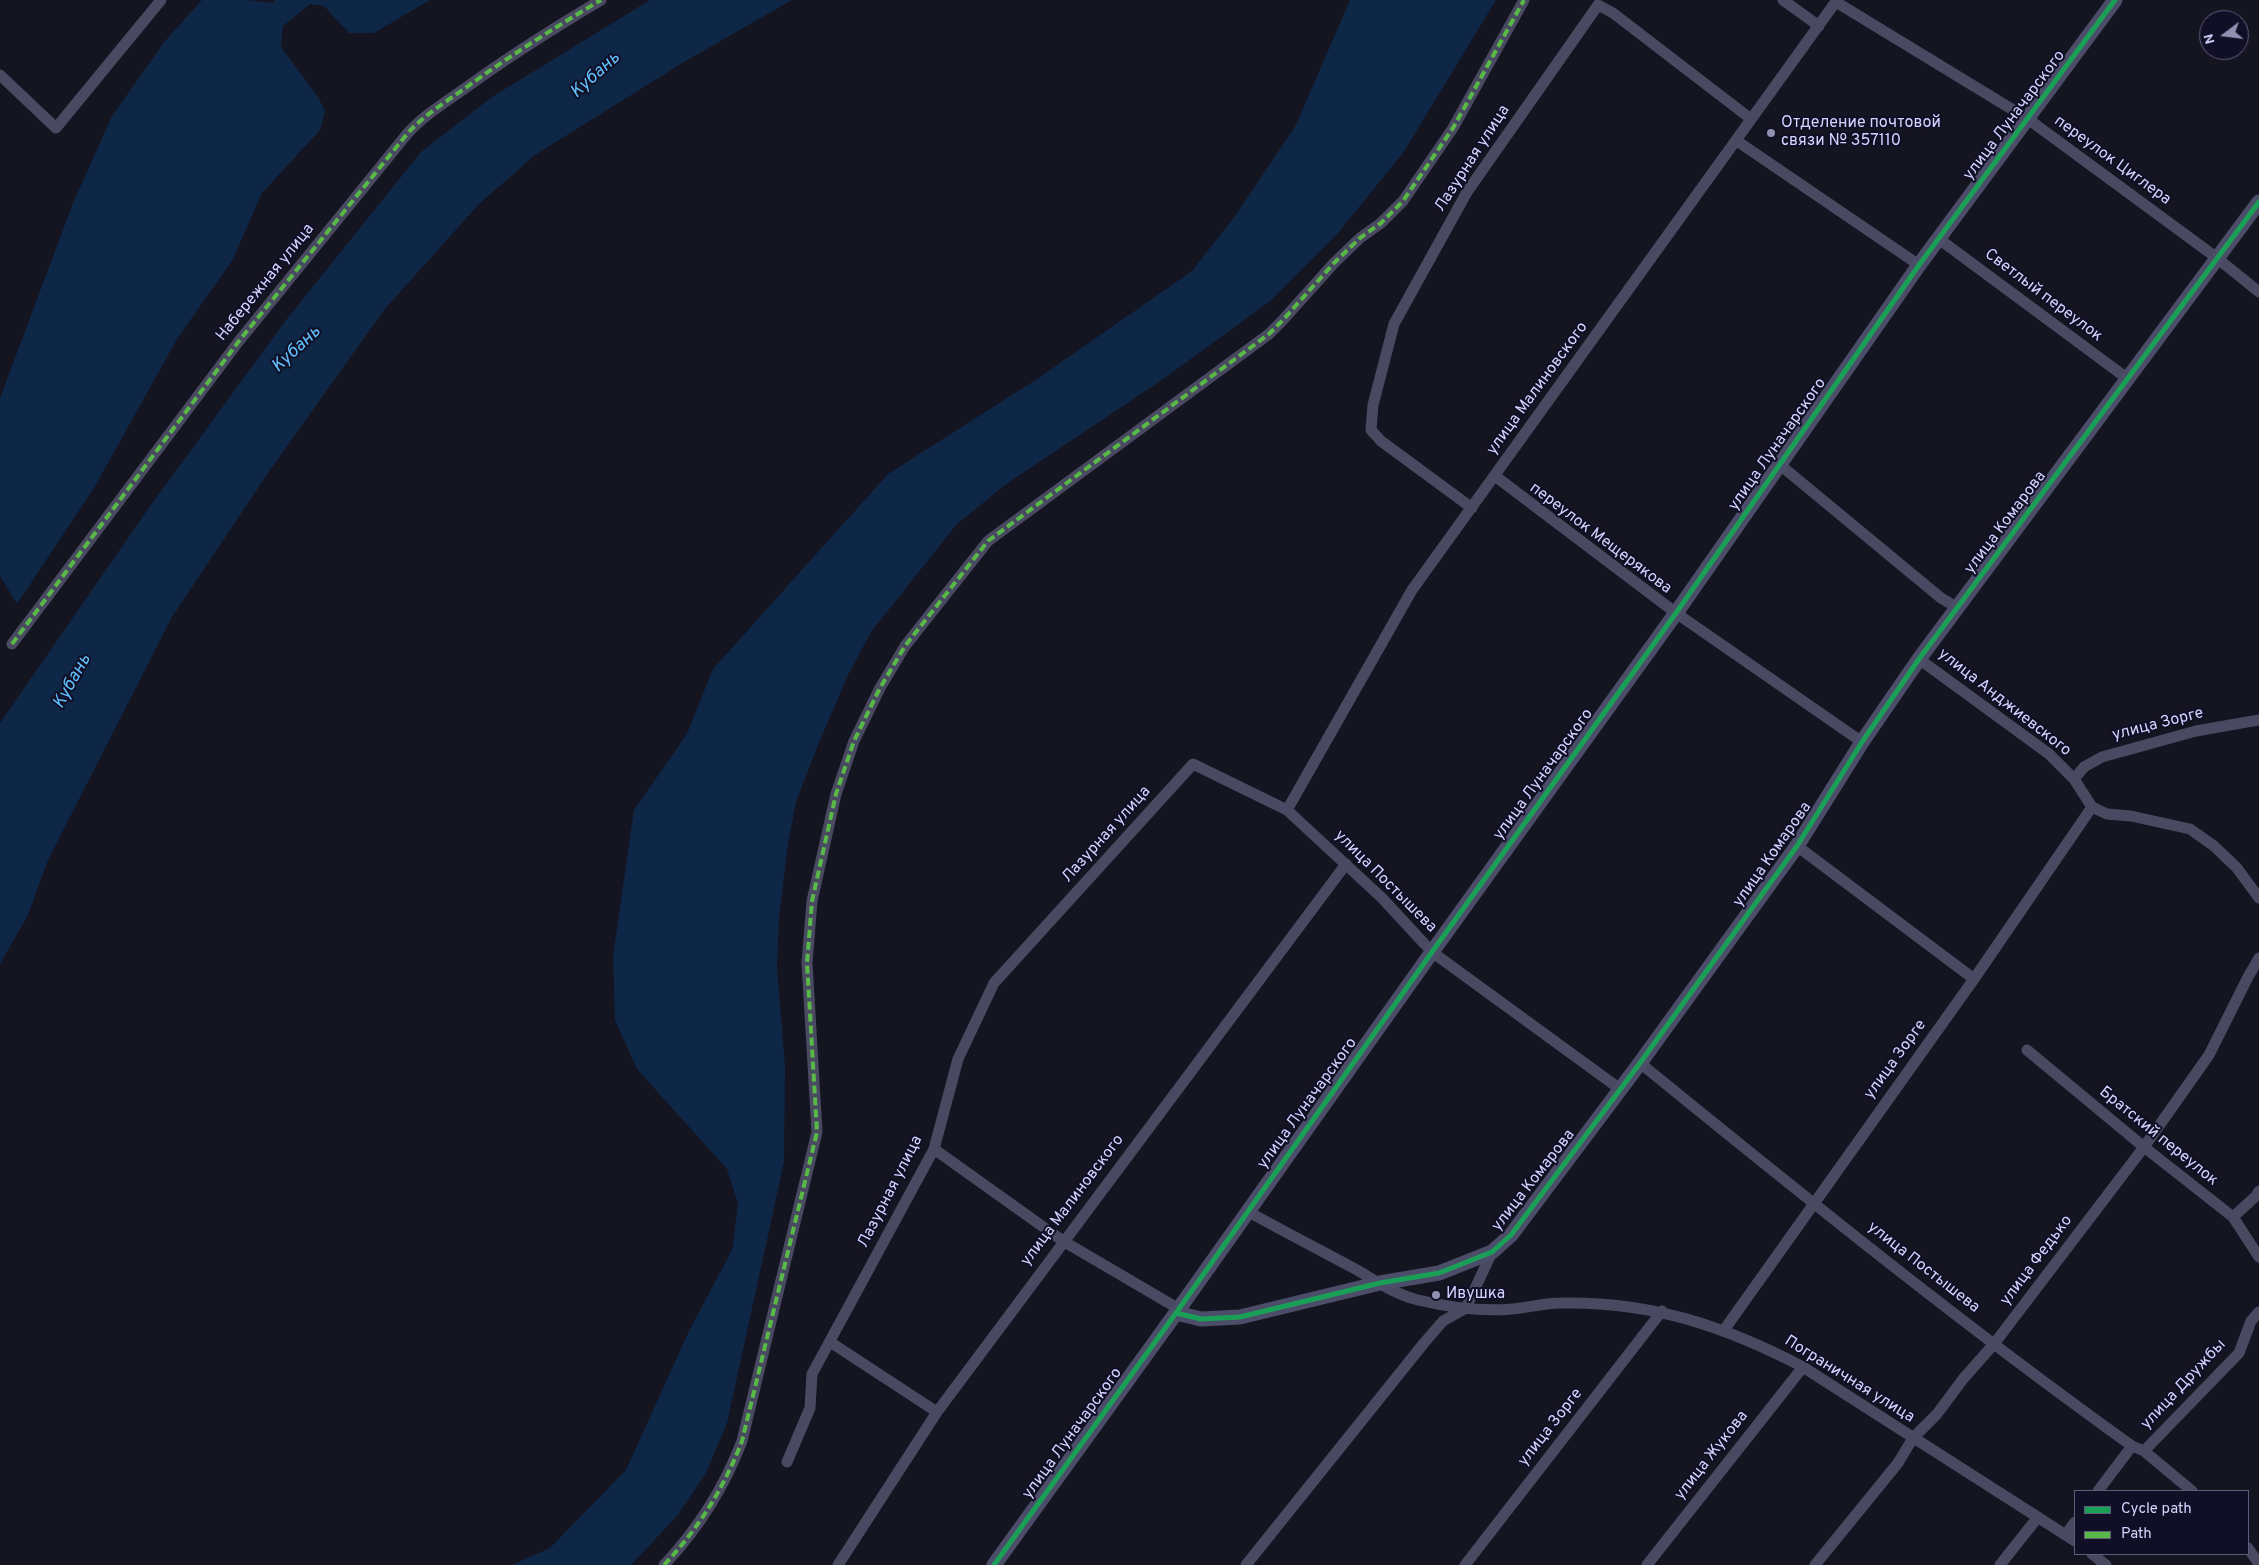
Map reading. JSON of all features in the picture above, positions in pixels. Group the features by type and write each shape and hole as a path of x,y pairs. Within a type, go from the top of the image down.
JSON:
{"street":[{"path":"0,75 56,128 161,0"},
{"name":"Набережная улица","path":"12,644 239,341 417,123 555,27 601,0"},
{"path":"664,1565 707,1513 729,1474 742,1441 817,1132 807,963 812,901 836,794 854,742 880,688 905,646 988,541 1268,334 1334,263 1360,238 1381,223 1403,201 1453,128 1524,0"},
{"path":"1783,0 1819,26"},
{"name":"улица Луначарского","path":"994,1565 1676,613 1939,238 2115,0"},
{"name":"улица Малиновского","path":"1286,810 1412,590 1837,1"},
{"name":"переулок Циглера","path":"1837,1 2028,119 2217,258 2259,292"},
{"name":"Лазурная улица","path":"1472,508 1381,441 1371,430 1373,405 1394,324 1467,192 1598,5 1613,13 1751,119"},
{"path":"1737,141 1920,265"},
{"name":"улица Комарова","path":"1177,1311 1201,1319 1240,1317 1380,1283 1439,1273 1492,1252 1511,1235 1640,1063 1797,846 1862,742 1919,659 2259,202"},
{"name":"Светлый переулок","path":"1939,238 2128,379"},
{"path":"1779,464 1941,598 1958,608"},
{"name":"переулок Мещерякова","path":"1495,476 1676,613 1862,742"},
{"name":"улица Анджиевского","path":"1919,659 2048,754 2074,779 2092,807"},
{"name":"улица Зорге","path":"2074,779 2084,767 2102,757 2196,731 2259,720"},
{"name":"Лазурная улица","path":"787,1462 810,1408 812,1374 934,1149 958,1060 994,983 1194,764"},
{"name":"улица Постышева","path":"1194,764 1286,810 1346,864 1432,952 1620,1089"},
{"path":"2092,807 2107,814 2131,816 2190,829 2214,846 2237,868 2259,898"},
{"name":"улица Зорге","path":"1724,1330 1974,979 2092,807"},
{"path":"1797,846 1974,979"},
{"name":"улица Малиновского","path":"838,1565 937,1412 1346,864"},
{"name":"улица Федько","path":"1815,1565 1898,1463 1913,1438 1937,1414 1963,1379 1994,1344 2144,1147 2209,1056 2259,958"},
{"name":"Братский переулок","path":"2027,1050 2233,1218 2259,1257"},
{"name":"улица Постышева","path":"1640,1063 1813,1204 2050,1388 2132,1446 2144,1451 2191,1490"},
{"path":"934,1149 1063,1241 1177,1311"},
{"path":"2233,1218 2259,1191"},
{"name":"Пограничная улица","path":"1247,1210 1380,1283 1416,1300 1466,1308 1510,1310 1559,1303 1611,1304 1662,1311 1724,1330 1764,1346 1803,1367 2071,1537"},
{"name":"улица Комарова","path":"1466,1308 1492,1252"},
{"path":"1246,1565 1424,1343 1443,1321 1466,1308"},
{"name":"улица Зорге","path":"1465,1565 1662,1311"},
{"name":"улица Дружбы","path":"2144,1451 2239,1353 2251,1321 2259,1312"},
{"path":"830,1342 937,1412"},
{"name":"улица Жукова","path":"1647,1565 1803,1367"},
{"name":"улица Дружбы","path":"2099,1490 2132,1446"},
{"path":"2000,1565 2038,1517"},
{"path":"2249,1549 2259,1564"},
{"path":"2093,1555 2106,1565"}],"water":[{"path":"202,0 248,0 273,3 275,0 430,0 374,33 349,33 324,6 310,4 283,26 281,47 318,97 325,111 320,130 262,193 232,261 177,339 94,488 17,604 0,576 0,398 73,203 112,116 165,41"},
{"name":"Кубань","path":"650,0 792,0 684,62 535,155 479,204 384,310 270,470 172,617 48,860 28,915 0,964 0,723 148,509 286,320 421,152 492,97"},
{"path":"1350,0 1496,0 1403,153 1338,233 1269,302 1166,377 1005,485 957,524 871,632 848,675 818,745 796,802 788,844 779,919 777,968 785,1066 784,1162 727,1423 706,1473 677,1516 631,1565 512,1565 550,1548 626,1470 689,1331 732,1250 738,1204 727,1169 637,1069 615,1020 613,957 634,810 687,734 713,669 888,474 1037,379 1192,271 1235,216 1296,125"}],"marked path":[{"path":"12,644 239,341 407,134 434,110 497,66 601,0"},
{"path":"664,1565 688,1537 709,1507 719,1491 742,1441 817,1132 807,963 812,901 836,794 854,741 880,688 905,646 988,541 1269,334 1334,263 1360,238 1381,223 1403,201 1453,128 1524,0"}],"cycle path":[{"path":"994,1565 1676,613 1919,265 2115,0"},
{"path":"1176,1313 1201,1319 1240,1317 1380,1283 1439,1273 1492,1252 1511,1235 1640,1063 1797,846 1862,742 1919,659 2259,202"}],"place":[{"name":"Отделение почтовой связи № 357110","path":"1771,133"},
{"name":"Ивушка","path":"1436,1295"}]}
